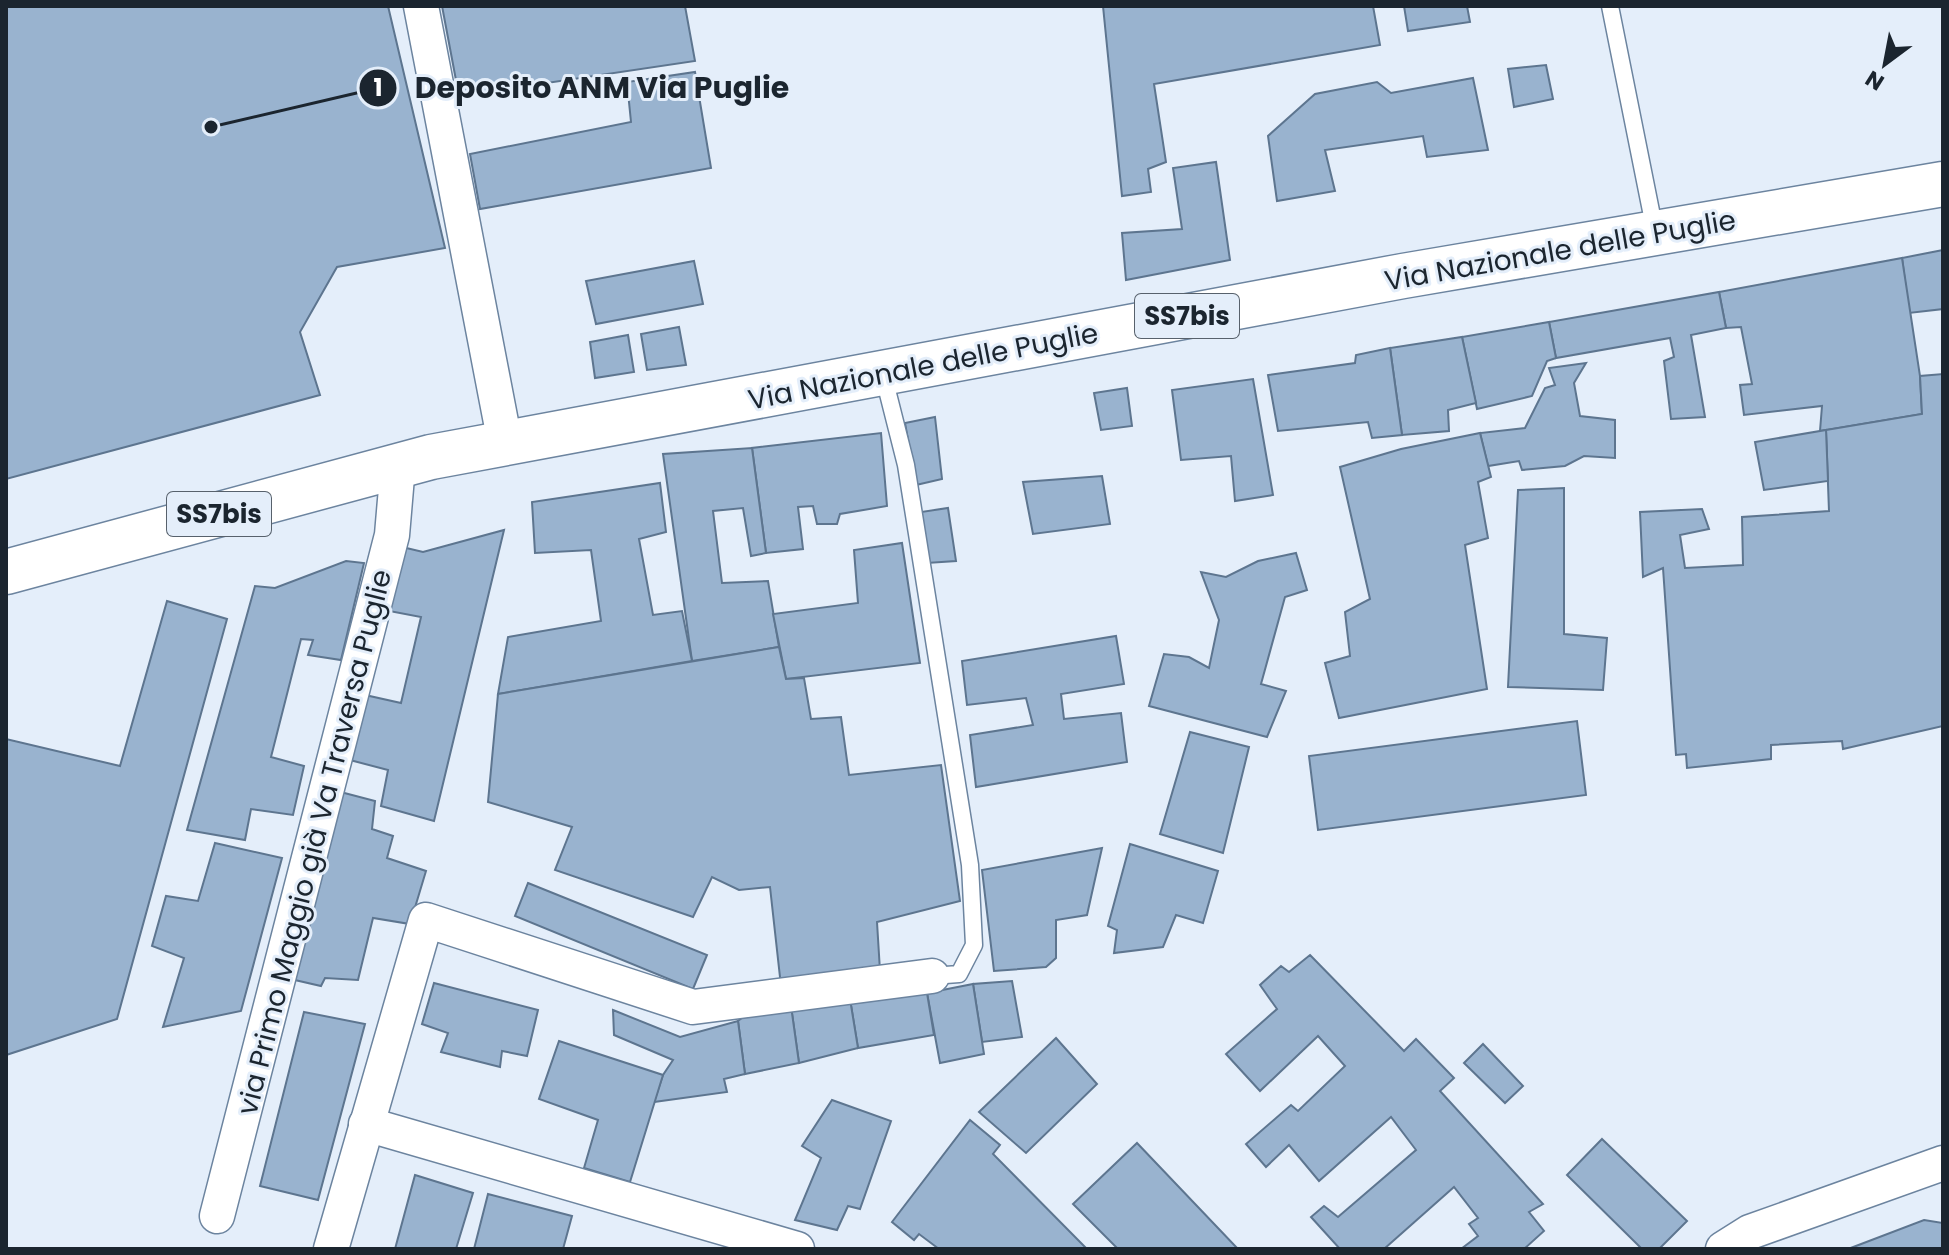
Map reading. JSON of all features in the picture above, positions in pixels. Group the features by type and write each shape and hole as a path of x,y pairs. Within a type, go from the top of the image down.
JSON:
{"main road":[{"name":"Via Nazionale delle Puglie","path":"6,572 398,465 505,443 1656,233 1943,184"}],"street":[{"path":"421,6 505,443"},
{"name":"via Primo Maggio già Va Traversa Puglie","path":"217,1216 392,535 398,465"},
{"path":"331,1249 426,920 693,1007 932,976"},
{"path":"366,1124 797,1249"},
{"path":"1723,1249 1750,1232 1943,1163"}],"lane":[{"path":"1610,6 1656,233"},
{"path":"883,373 906,465 970,865 974,945 959,974 932,976"}],"building":[{"path":"6,6 388,6 445,248 337,267 300,332 320,395 6,479"},
{"path":"442,6 685,6 695,61 459,96"},
{"path":"1103,6 1373,6 1380,45 1154,84 1166,162 1148,169 1151,192 1122,196"},
{"path":"1404,6 1467,6 1470,22 1408,31"},
{"path":"1546,65 1553,99 1514,107 1508,69"},
{"path":"695,72 711,168 480,209 470,154 631,122 627,82"},
{"path":"1473,78 1488,150 1427,157 1423,136 1325,150 1335,191 1277,201 1268,136 1315,94 1377,82 1391,93"},
{"path":"1216,162 1230,260 1126,280 1122,233 1182,229 1173,168"},
{"path":"1943,250 1943,309 1909,313 1902,258"},
{"path":"1902,258 1920,376 1922,414 1820,431 1822,406 1744,415 1740,385 1752,384 1741,327 1726,328 1719,292"},
{"path":"694,261 703,304 596,324 586,281"},
{"path":"1719,292 1726,328 1691,335 1705,417 1671,419 1664,361 1674,357 1670,338 1556,358 1549,322"},
{"path":"1549,322 1556,358 1547,361 1532,396 1477,409 1462,337"},
{"path":"679,327 686,365 647,370 641,334"},
{"path":"628,335 634,372 595,378 590,342"},
{"path":"1462,337 1476,403 1448,410 1449,431 1402,435 1390,348"},
{"path":"1390,348 1402,435 1372,438 1368,422 1278,431 1268,375 1355,363 1356,355"},
{"path":"1586,363 1574,383 1580,416 1615,420 1615,458 1584,456 1565,466 1522,470 1519,461 1488,466 1480,433 1525,428 1545,388 1555,385 1549,368"},
{"path":"1943,374 1943,726 1843,749 1842,741 1771,745 1771,759 1687,768 1686,754 1676,755 1663,568 1643,577 1640,512 1702,509 1709,529 1680,535 1685,568 1743,565 1742,517 1829,511 1826,430 1922,414 1920,376"},
{"path":"1253,379 1273,495 1235,501 1231,456 1181,460 1172,390"},
{"path":"1127,388 1132,426 1101,430 1094,393"},
{"path":"935,417 942,479 916,485 905,423"},
{"path":"1826,430 1828,481 1764,490 1755,442"},
{"path":"881,433 887,506 840,514 837,524 817,524 813,506 798,507 803,549 766,553 752,448"},
{"path":"1480,433 1491,477 1478,482 1488,538 1465,545 1487,689 1339,718 1325,663 1350,656 1345,612 1370,599 1340,467 1401,449"},
{"path":"752,448 766,553 751,556 743,508 713,511 722,583 768,581 779,647 692,661 663,454"},
{"path":"1102,476 1110,524 1033,534 1023,482"},
{"path":"660,483 666,532 639,539 653,615 682,611 692,661 498,694 508,637 601,621 591,550 535,553 532,502"},
{"path":"1564,488 1564,634 1607,638 1603,690 1508,687 1518,490"},
{"path":"948,508 956,561 927,563 921,512"},
{"path":"504,530 434,821 381,806 388,770 346,759 365,695 401,703 421,617 384,610 398,546 423,552"},
{"path":"902,543 920,663 786,679 773,614 858,603 854,550"},
{"path":"1296,553 1307,590 1285,597 1261,684 1286,691 1267,737 1149,706 1164,654 1189,657 1209,668 1219,620 1201,572 1226,577 1258,561"},
{"path":"346,561 364,563 341,660 308,655 313,640 301,639 271,757 304,766 293,815 251,809 245,840 187,830 255,586 275,588"},
{"path":"167,601 227,619 117,1019 6,1055 6,739 120,766"},
{"path":"1116,636 1124,684 1061,694 1064,719 1121,713 1127,762 976,787 970,735 1033,725 1026,698 967,705 962,661"},
{"path":"779,647 786,679 804,678 811,719 841,717 849,775 941,765 960,901 877,922 880,971 781,986 770,887 739,890 712,877 693,917 555,870 572,827 488,802 498,694"},
{"path":"1577,721 1586,795 1318,830 1309,756"},
{"path":"1190,732 1249,747 1223,853 1160,834"},
{"path":"333,790 375,801 372,829 393,836 387,858 426,871 410,924 373,918 358,980 325,978 321,986 286,978"},
{"path":"215,843 282,858 241,1011 163,1027 184,958 152,946 166,896 198,901"},
{"path":"1130,844 1218,871 1203,923 1176,915 1163,947 1114,953 1117,930 1108,926"},
{"path":"1102,848 1087,915 1056,920 1056,958 1046,967 994,971 982,870"},
{"path":"528,883 707,955 693,989 515,916"},
{"path":"1310,955 1404,1051 1416,1039 1454,1078 1440,1091 1543,1204 1529,1212 1544,1231 1524,1249 1461,1249 1478,1236 1469,1224 1478,1218 1454,1187 1384,1249 1340,1249 1311,1217 1324,1206 1338,1217 1416,1150 1391,1117 1319,1181 1289,1145 1266,1167 1246,1144 1291,1105 1298,1111 1345,1066 1318,1036 1260,1091 1226,1054 1277,1009 1260,985 1281,966 1289,972"},
{"path":"1012,981 1022,1037 982,1042 973,984"},
{"path":"434,983 538,1010 527,1056 502,1051 500,1067 441,1052 448,1033 422,1024"},
{"path":"973,984 984,1054 940,1063 927,993"},
{"path":"927,993 934,1035 858,1048 850,999"},
{"path":"850,999 858,1048 799,1063 791,1006"},
{"path":"791,1006 799,1063 745,1074 738,1021 748,1013"},
{"path":"613,1010 680,1037 738,1021 745,1074 724,1079 727,1092 654,1102 663,1075 673,1060 614,1035"},
{"path":"304,1012 365,1024 318,1200 260,1186"},
{"path":"1056,1038 1097,1084 1026,1153 979,1112"},
{"path":"559,1041 663,1075 630,1182 584,1168 598,1120 539,1099"},
{"path":"1483,1044 1523,1086 1505,1103 1464,1063"},
{"path":"832,1100 891,1121 860,1209 848,1206 837,1230 795,1220 821,1158 802,1146"},
{"path":"970,1120 1000,1145 993,1154 1087,1249 939,1249 919,1234 914,1240 892,1222"},
{"path":"1602,1139 1687,1221 1659,1249 1642,1249 1567,1175"},
{"path":"1137,1143 1238,1249 1118,1249 1073,1204"},
{"path":"415,1175 473,1193 456,1249 395,1249"},
{"path":"488,1194 572,1216 563,1249 474,1249"},
{"path":"1924,1220 1943,1223 1943,1249 1848,1249"}],"place":[{"name":"Deposito ANM Via Puglie","path":"211,127"}]}
